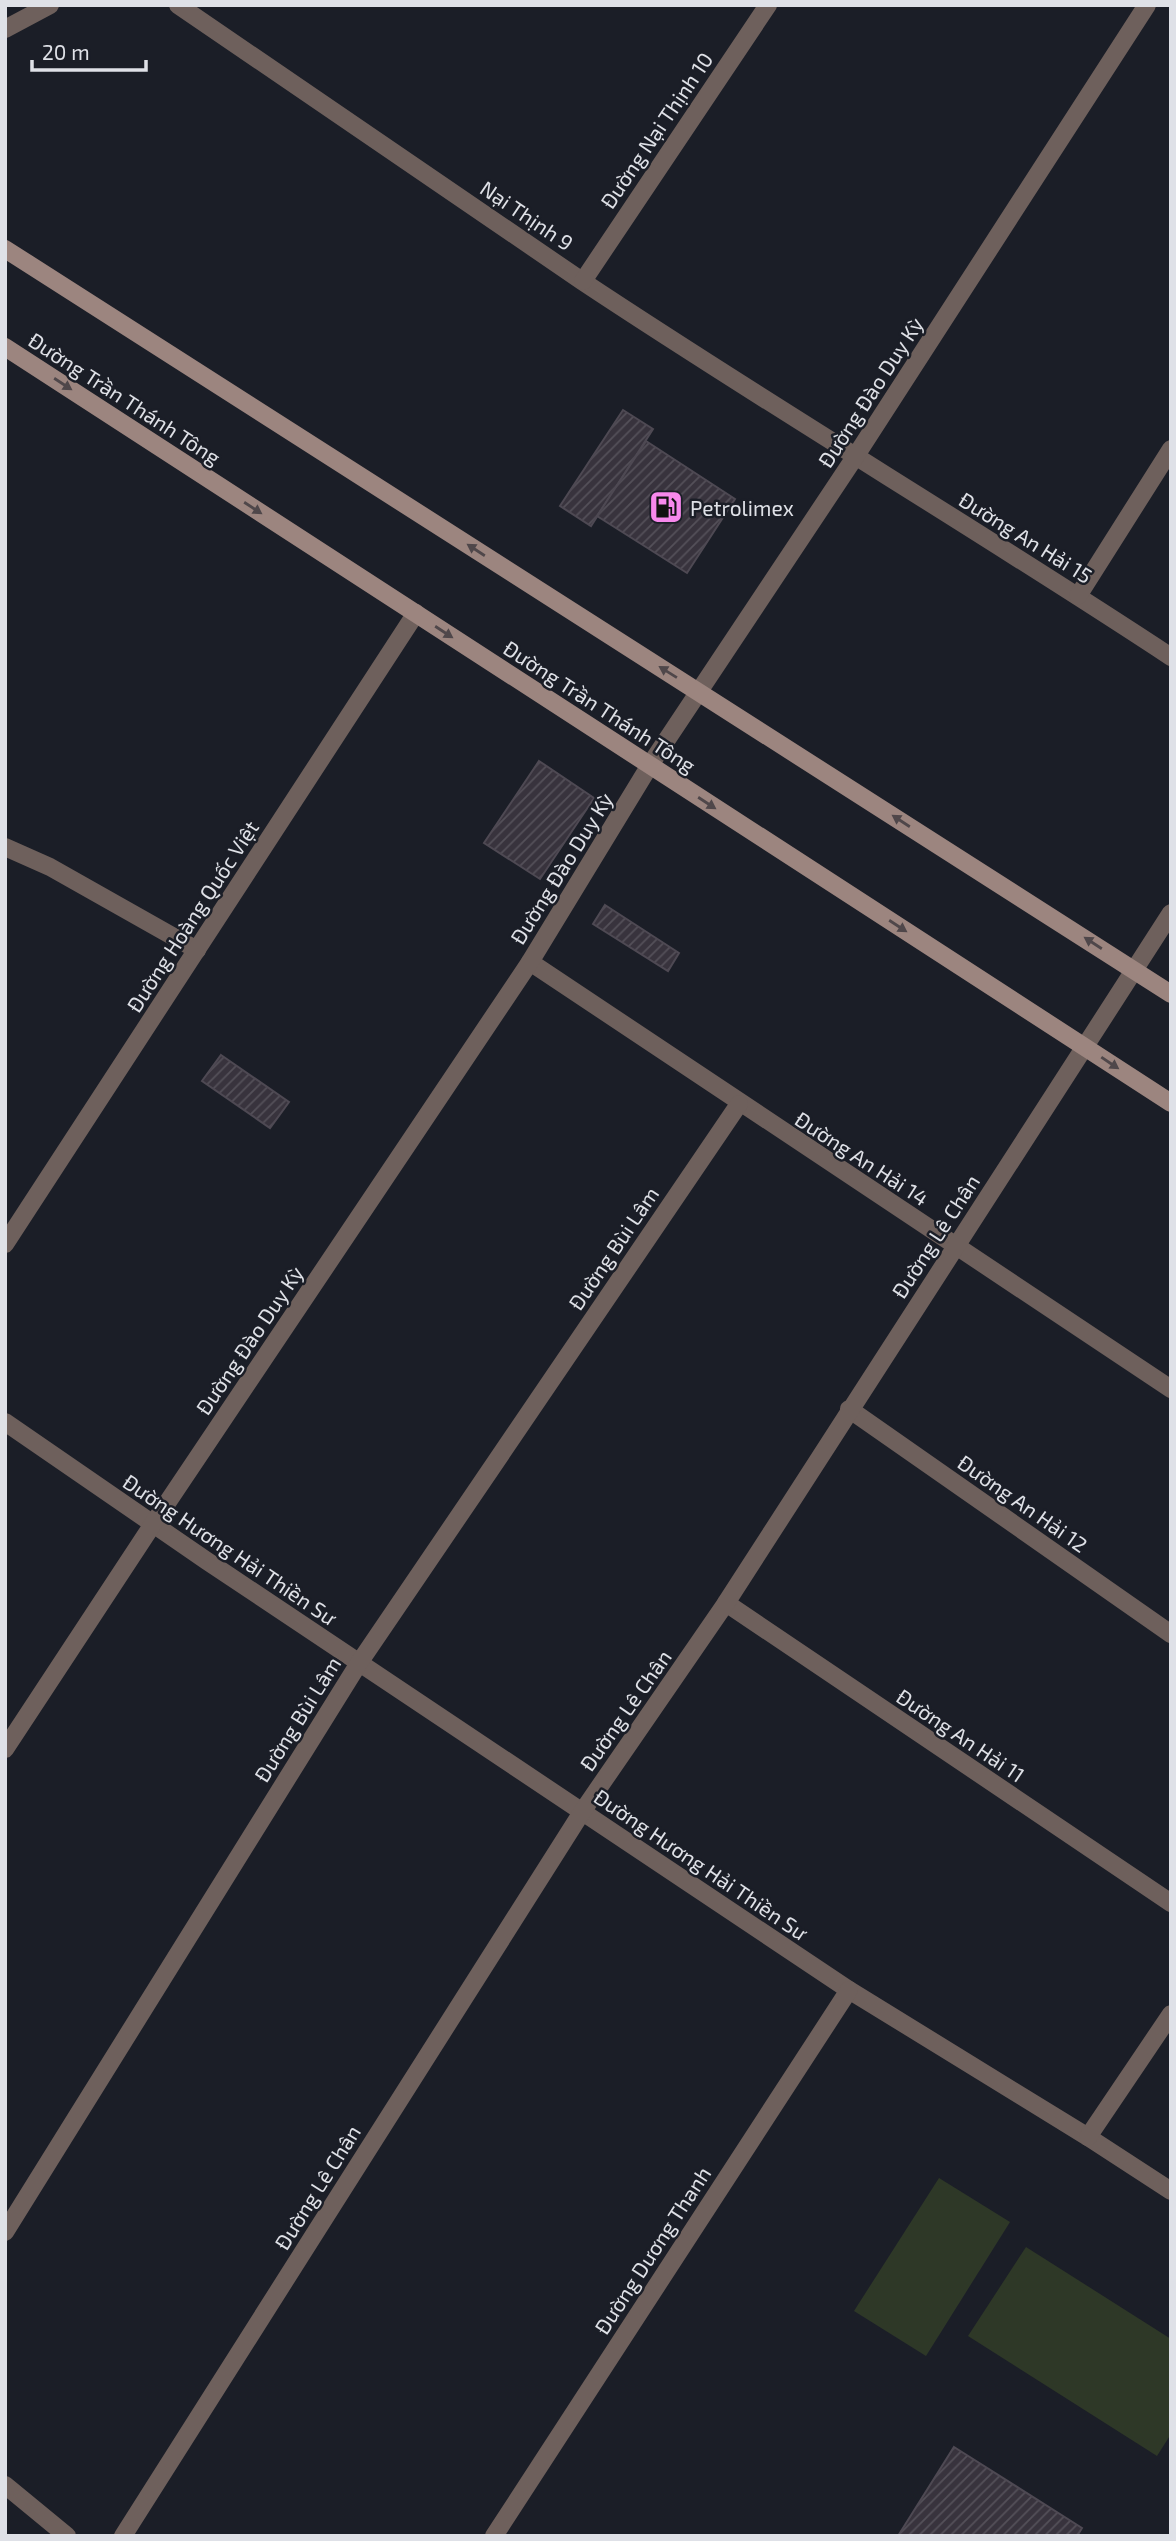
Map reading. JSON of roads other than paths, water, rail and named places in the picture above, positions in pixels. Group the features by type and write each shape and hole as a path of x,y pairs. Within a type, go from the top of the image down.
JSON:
{"main road":[{"path":"5,249 1171,994"},
{"name":"Đường Trần Thánh Tông","path":"5,347 1171,1103"}],"street":[{"path":"5,29 50,5"},
{"name":"Nại Thịnh 9","path":"178,5 583,281 855,457"},
{"name":"Đường Nại Thịnh 10","path":"583,281 768,5"},
{"name":"Đường Đào Duy Kỳ","path":"5,1749 530,962 650,765 855,457 1147,5"},
{"path":"1078,596 1171,449"},
{"name":"Đường An Hải 15","path":"855,457 1171,657"},
{"name":"Đường Hoàng Quốc Việt","path":"5,1244 416,613"},
{"path":"5,847 50,867 197,950"},
{"name":"Đường Lê Chân","path":"123,2536 582,1812 726,1603 1171,914"},
{"name":"Đường An Hải 14","path":"530,962 739,1104 1171,1389"},
{"name":"Đường Bùi Lâm","path":"5,2232 359,1663 739,1104"},
{"name":"Đường An Hải 12","path":"849,1409 1171,1634"},
{"name":"Đường Hương Hải Thiền Sư","path":"5,1423 849,1990 1088,2137 1171,2192"},
{"name":"Đường An Hải 11","path":"726,1603 1171,1903"},
{"name":"Đường Dương Thanh","path":"494,2536 849,1990"},
{"path":"1088,2137 1171,2014"},
{"path":"5,2485 67,2536"}],"place":[{"name":"Petrolimex","path":"666,507"}]}
